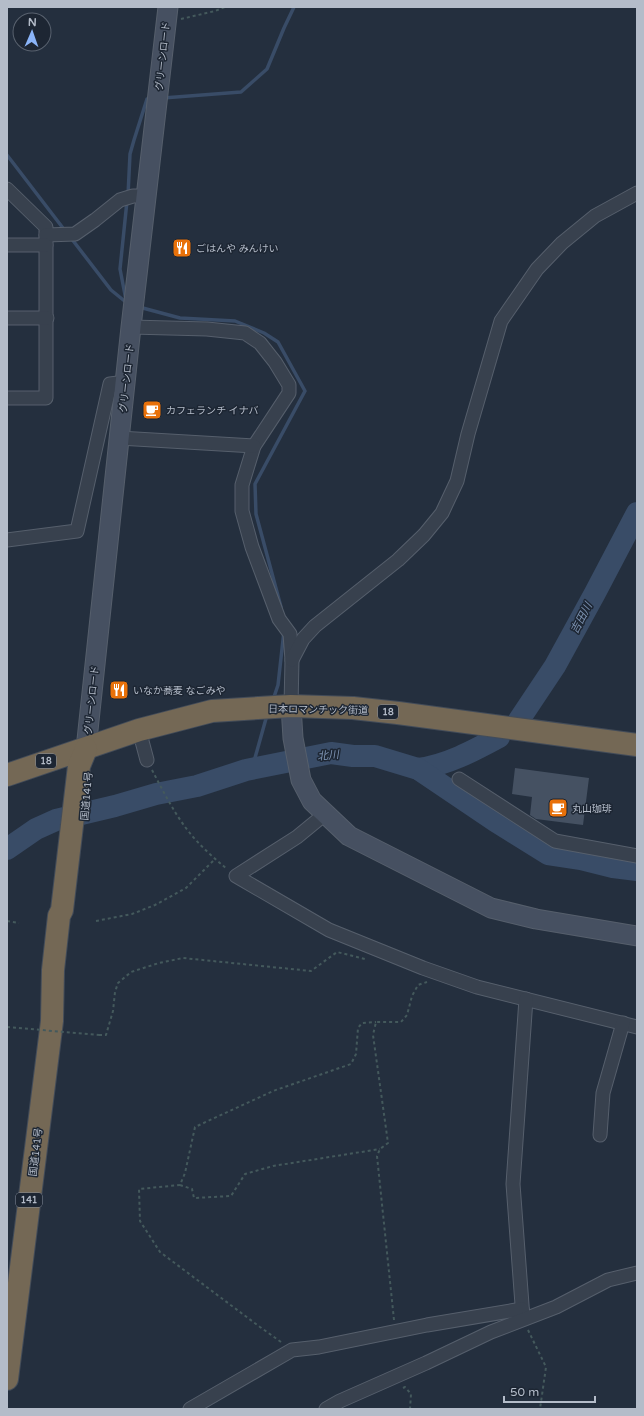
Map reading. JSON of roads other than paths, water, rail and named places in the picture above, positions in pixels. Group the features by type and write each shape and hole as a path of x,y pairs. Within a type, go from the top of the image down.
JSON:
{"highway":[{"name":"日本ロマンチック街道","path":"7,775 139,730 212,711 292,706 353,708 398,713 637,745"},
{"name":"国道141号","path":"7,1379 52,1021 53,970 59,916 62,910 78,825 82,790 79,766 86,749"}],"street":[{"name":"グリーンロード","path":"86,749 131,327 167,14"},
{"path":"7,189 46,227 47,318 46,398 7,398"},
{"path":"292,660 303,639 315,626 398,560 424,535 442,513 457,481 468,434 501,321 537,269 562,243 595,216 637,193"},
{"path":"7,245 46,240 75,234 120,200 133,196 146,196"},
{"path":"7,318 47,318"},
{"path":"131,327 207,329 245,333 260,343 275,362 289,386 289,392 254,446 242,485 242,511 252,547 279,619 290,634 292,660 293,738 301,780 312,801 349,836 491,908 536,920 637,936"},
{"path":"7,540 76,531 110,384 126,382"},
{"path":"119,438 254,446"},
{"path":"139,730 147,760"},
{"path":"458,779 555,842 637,856"},
{"path":"325,814 297,837 236,876 330,930 422,968 477,988 637,1027"},
{"path":"523,1314 513,1184 526,999"},
{"path":"600,1135 603,1092 622,1023"},
{"path":"190,1409 292,1350 319,1347 427,1325 523,1314 556,1307 608,1280 637,1273"},
{"path":"326,1409 340,1401 491,1332 523,1314"}],"waterway":[{"path":"163,98 241,92 267,69 294,7"},
{"path":"128,195 130,154 147,99 152,99"},
{"path":"7,155 66,232"},
{"path":"126,300 120,269 127,201"},
{"path":"71,238 111,290 127,303"},
{"path":"139,307 180,318 235,321 264,333 278,342 305,391 255,484 256,514 281,607"},
{"name":"吉田川","path":"519,720 555,666 637,513"},
{"path":"273,700 278,685 284,631"},
{"path":"246,770 253,765 267,715"},
{"name":"吉田川","path":"418,769 450,761 499,737"},
{"name":"北川","path":"7,849 36,829 56,820 115,806 156,794 197,786 246,770 331,753 353,756 375,756 418,769 495,821 548,854 581,859 613,867 637,870"}],"place":[{"name":"ごはんや みんけい","path":"182,248"},
{"name":"カフェランチ イナバ","path":"152,410"},
{"name":"いなか蕎麦 なごみや","path":"119,690"},
{"name":"丸山珈琲","path":"558,808"}]}
